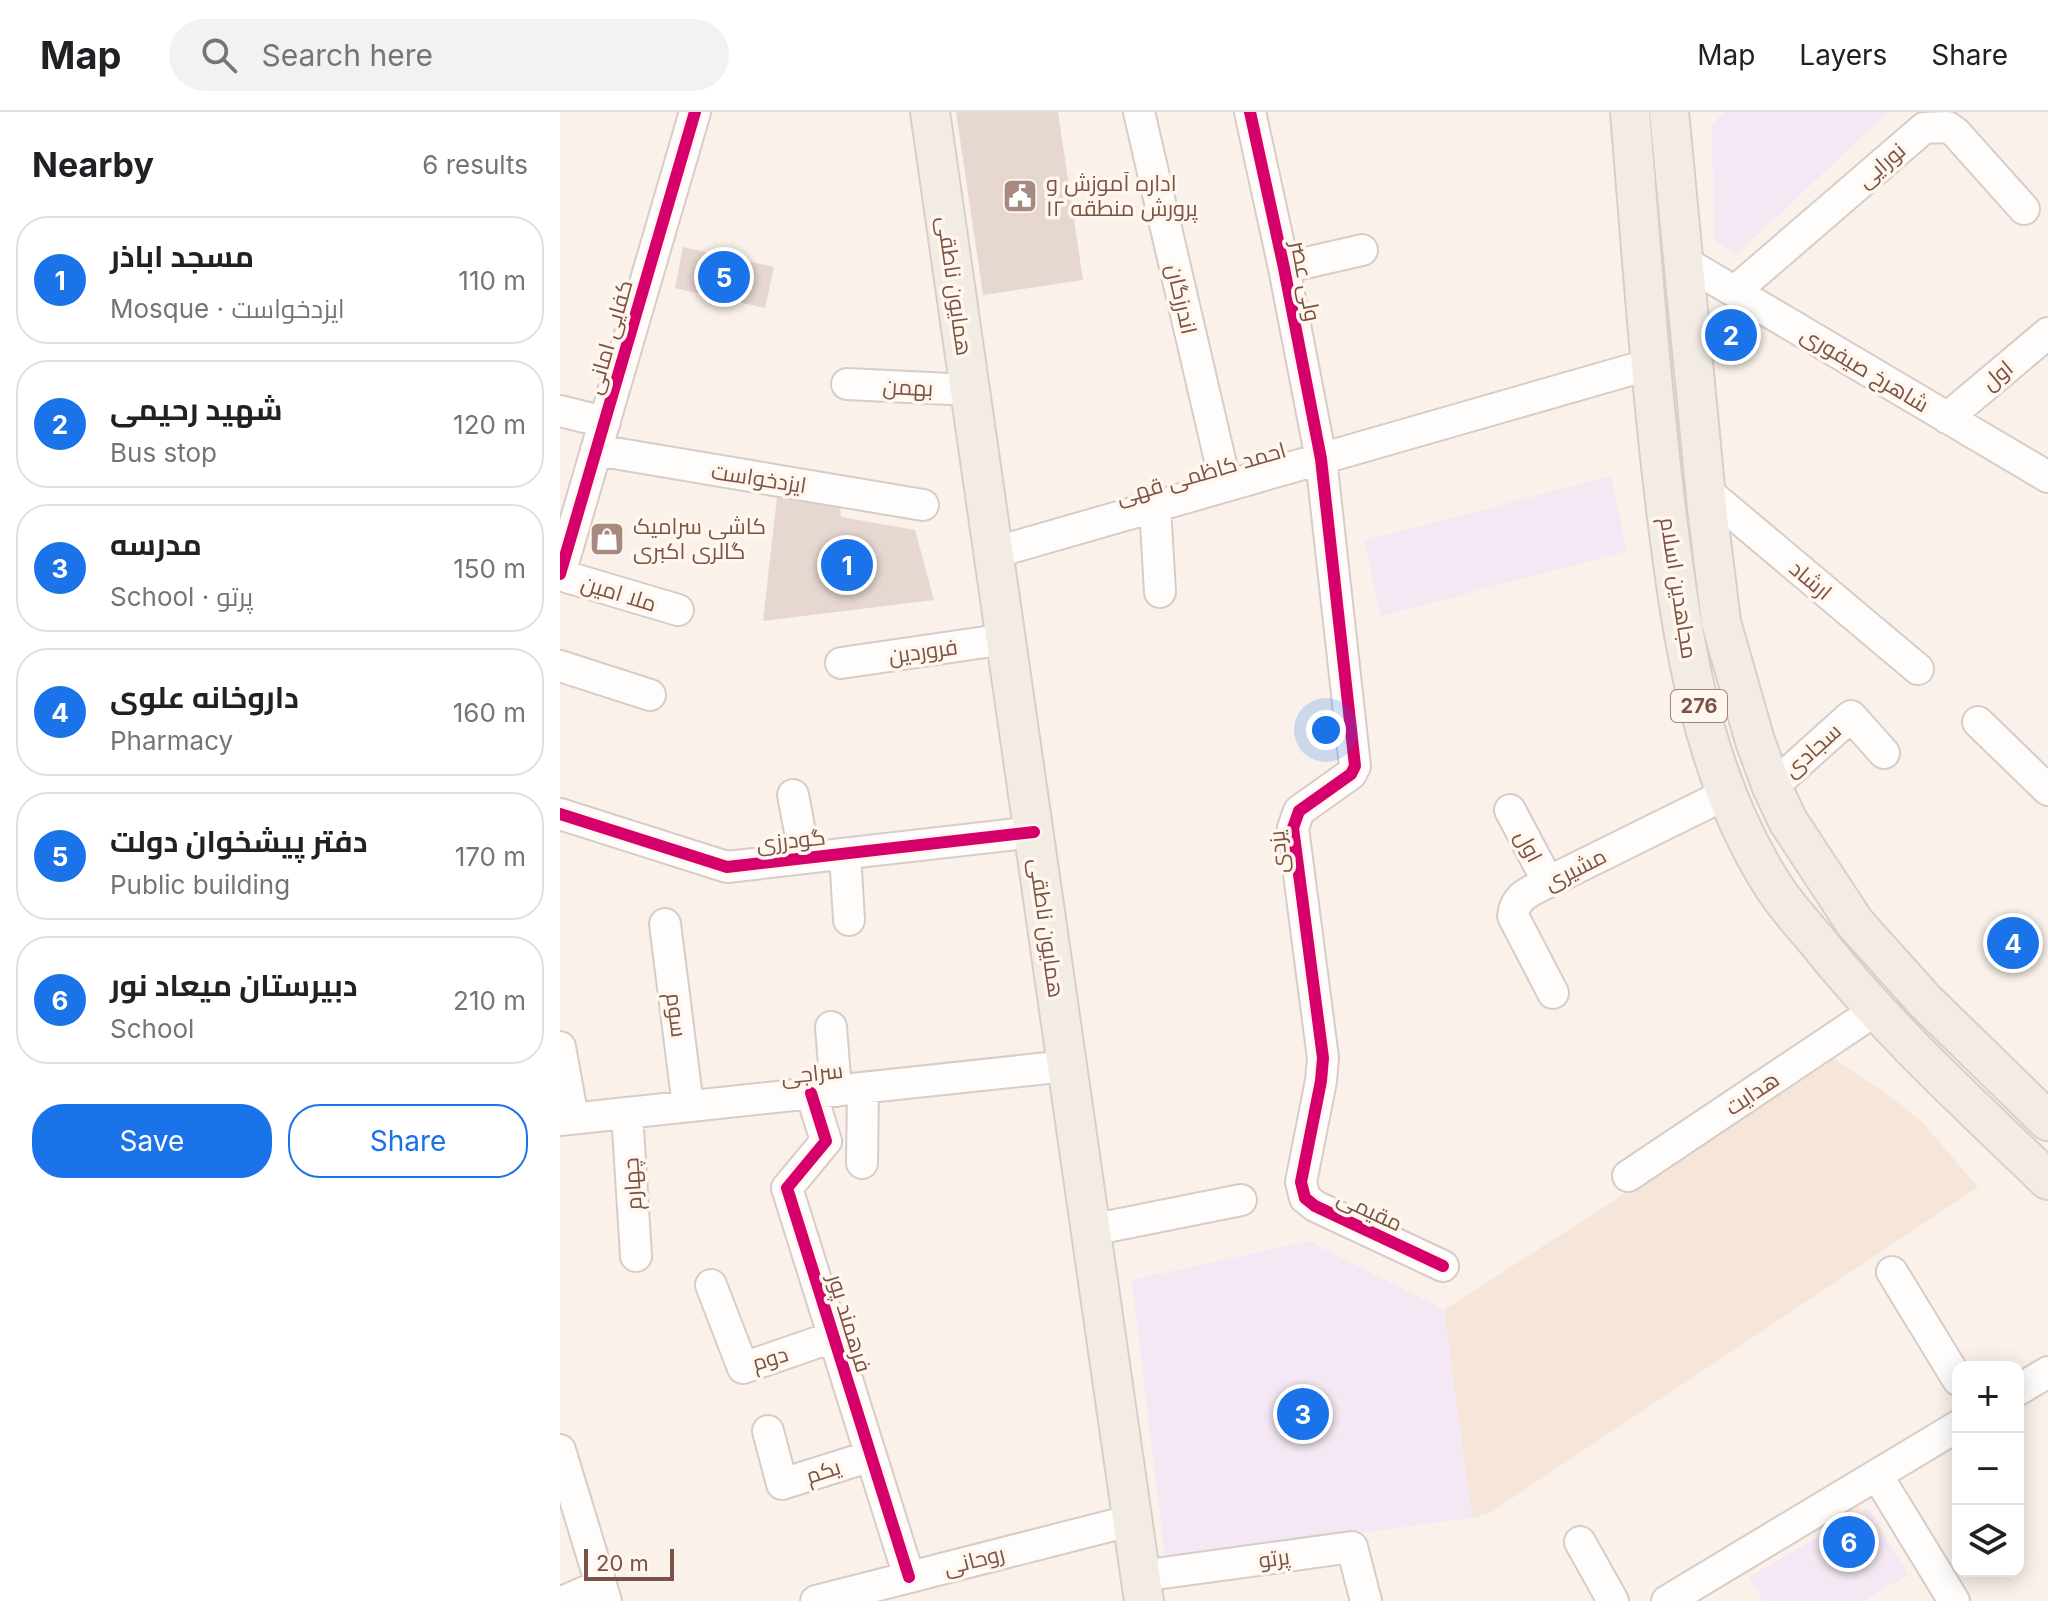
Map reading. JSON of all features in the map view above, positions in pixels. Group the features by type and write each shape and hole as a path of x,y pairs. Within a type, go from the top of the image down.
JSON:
{"main road":[{"name":"همایون ناطقی","path":"930,112 1143,1588"},
{"name":"مجاهدین اسلام","path":"1630,112 1651,364 1675,580 1696,696 1726,794 1746,840 1773,887 1876,1010 2048,1180"},
{"name":"مجاهدین اسلام","path":"1669,112 1705,490 1721,622 1755,741 1772,787 1788,821 1855,923 1925,1001 2048,1121"}],"street":[{"name":"کفایی امانی","path":"560,574 695,112"},
{"name":"اندرزگان","path":"1139,112 1226,486"},
{"name":"ولی عصر","path":"1250,112 1321,459"},
{"name":"نورایی","path":"1735,291 1924,128 1948,127 1956,133 2024,209"},
{"path":"1284,268 1362,250"},
{"name":"شاهرخ صیفوری","path":"1683,261 2048,477"},
{"name":"اول","path":"1947,418 2048,333"},
{"name":"احمد کاظمی قهی","path":"993,553 1651,364"},
{"name":"بهمن","path":"847,384 970,390"},
{"name":"ایزدخواست","path":"560,411 600,436 923,505"},
{"name":"یزدی","path":"1302,1174 1323,1058 1293,828 1299,811 1351,774 1355,766 1321,459"},
{"name":"ارشاد","path":"1705,490 1918,669"},
{"path":"1155,507 1160,592"},
{"name":"ملا امین","path":"560,574 678,610"},
{"name":"فروردین","path":"841,663 1006,639"},
{"path":"560,666 650,695"},
{"name":"سجادی","path":"1772,787 1851,716 1884,753"},
{"path":"1978,722 2048,790"},
{"name":"مشیری","path":"1553,993 1513,916 1522,896 1726,794"},
{"path":"793,795 805,858"},
{"name":"اول","path":"1510,810 1548,882"},
{"name":"گودرزی","path":"560,814 727,867 1034,832"},
{"path":"845,854 849,920"},
{"name":"سوم","path":"665,924 688,1106"},
{"name":"هدایت","path":"1628,1176 1876,1010"},
{"path":"831,1027 836,1091 862,1163"},
{"path":"560,1047 567,1119"},
{"name":"سراجی","path":"567,1119 1067,1066"},
{"name":"فرهمند پور","path":"836,1091 826,1141 787,1188 909,1577"},
{"name":"چهارم","path":"627,1113 636,1256"},
{"name":"مقیمی","path":"1302,1174 1301,1190 1309,1202 1443,1266"},
{"path":"1091,1230 1241,1200"},
{"path":"1892,1272 1952,1370"},
{"name":"دوم","path":"711,1285 743,1368 833,1337"},
{"path":"2024,1386 2048,1372"},
{"path":"1667,1601 1952,1430"},
{"name":"یکم","path":"768,1431 782,1484 871,1456"},
{"path":"560,1450 604,1593 564,1601"},
{"path":"1877,1475 1954,1601"},
{"name":"روحانی","path":"829,1599 1133,1520"},
{"path":"1580,1542 1613,1601"},
{"name":"پرتو","path":"1143,1588 1352,1547 1366,1601"}],"shaded area":[{"path":"1725,112 1888,112 1738,253 1714,241 1712,124"},
{"path":"1611,476 1627,551 1381,616 1364,541"},
{"path":"1834,1059 1922,1122 1978,1187 1488,1514 1472,1518 1444,1310"},
{"path":"1309,1241 1444,1310 1472,1518 1165,1559 1132,1280"},
{"path":"1869,1508 1908,1575 1863,1601 1763,1601 1749,1577"}],"building":[{"name":"اداره آموزش و پرورش منطقه ۱۲","path":"956,112 1058,112 1083,280 983,295"},
{"path":"683,247 774,267 765,308 675,288"},
{"path":"777,497 840,504 841,517 915,530 934,600 763,621"}],"cycle path":[{"path":"560,574 695,112"},
{"path":"1250,112 1321,459 1355,766 1351,774 1299,811 1293,828 1323,1058 1301,1182 1305,1198 1315,1206 1443,1266"},
{"path":"560,814 727,867 1034,832"},
{"path":"811,1093 826,1141 787,1188 909,1577"}],"place":[{"name":"اداره آموزش و پرورش منطقه ۱۲","path":"1020,196"},
{"name":"دفتر پیشخوان دولت","path":"724,277"},
{"name":"شهید رحیمی","path":"1731,335"},
{"name":"کاشی سرامیک گالری اکبری","path":"607,539"},
{"name":"مسجد اباذر","path":"847,565"},
{"name":"داروخانه علوی","path":"2013,943"},
{"name":"مدرسه","path":"1303,1414"},
{"name":"دبیرستان میعاد نور","path":"1849,1542"}]}
